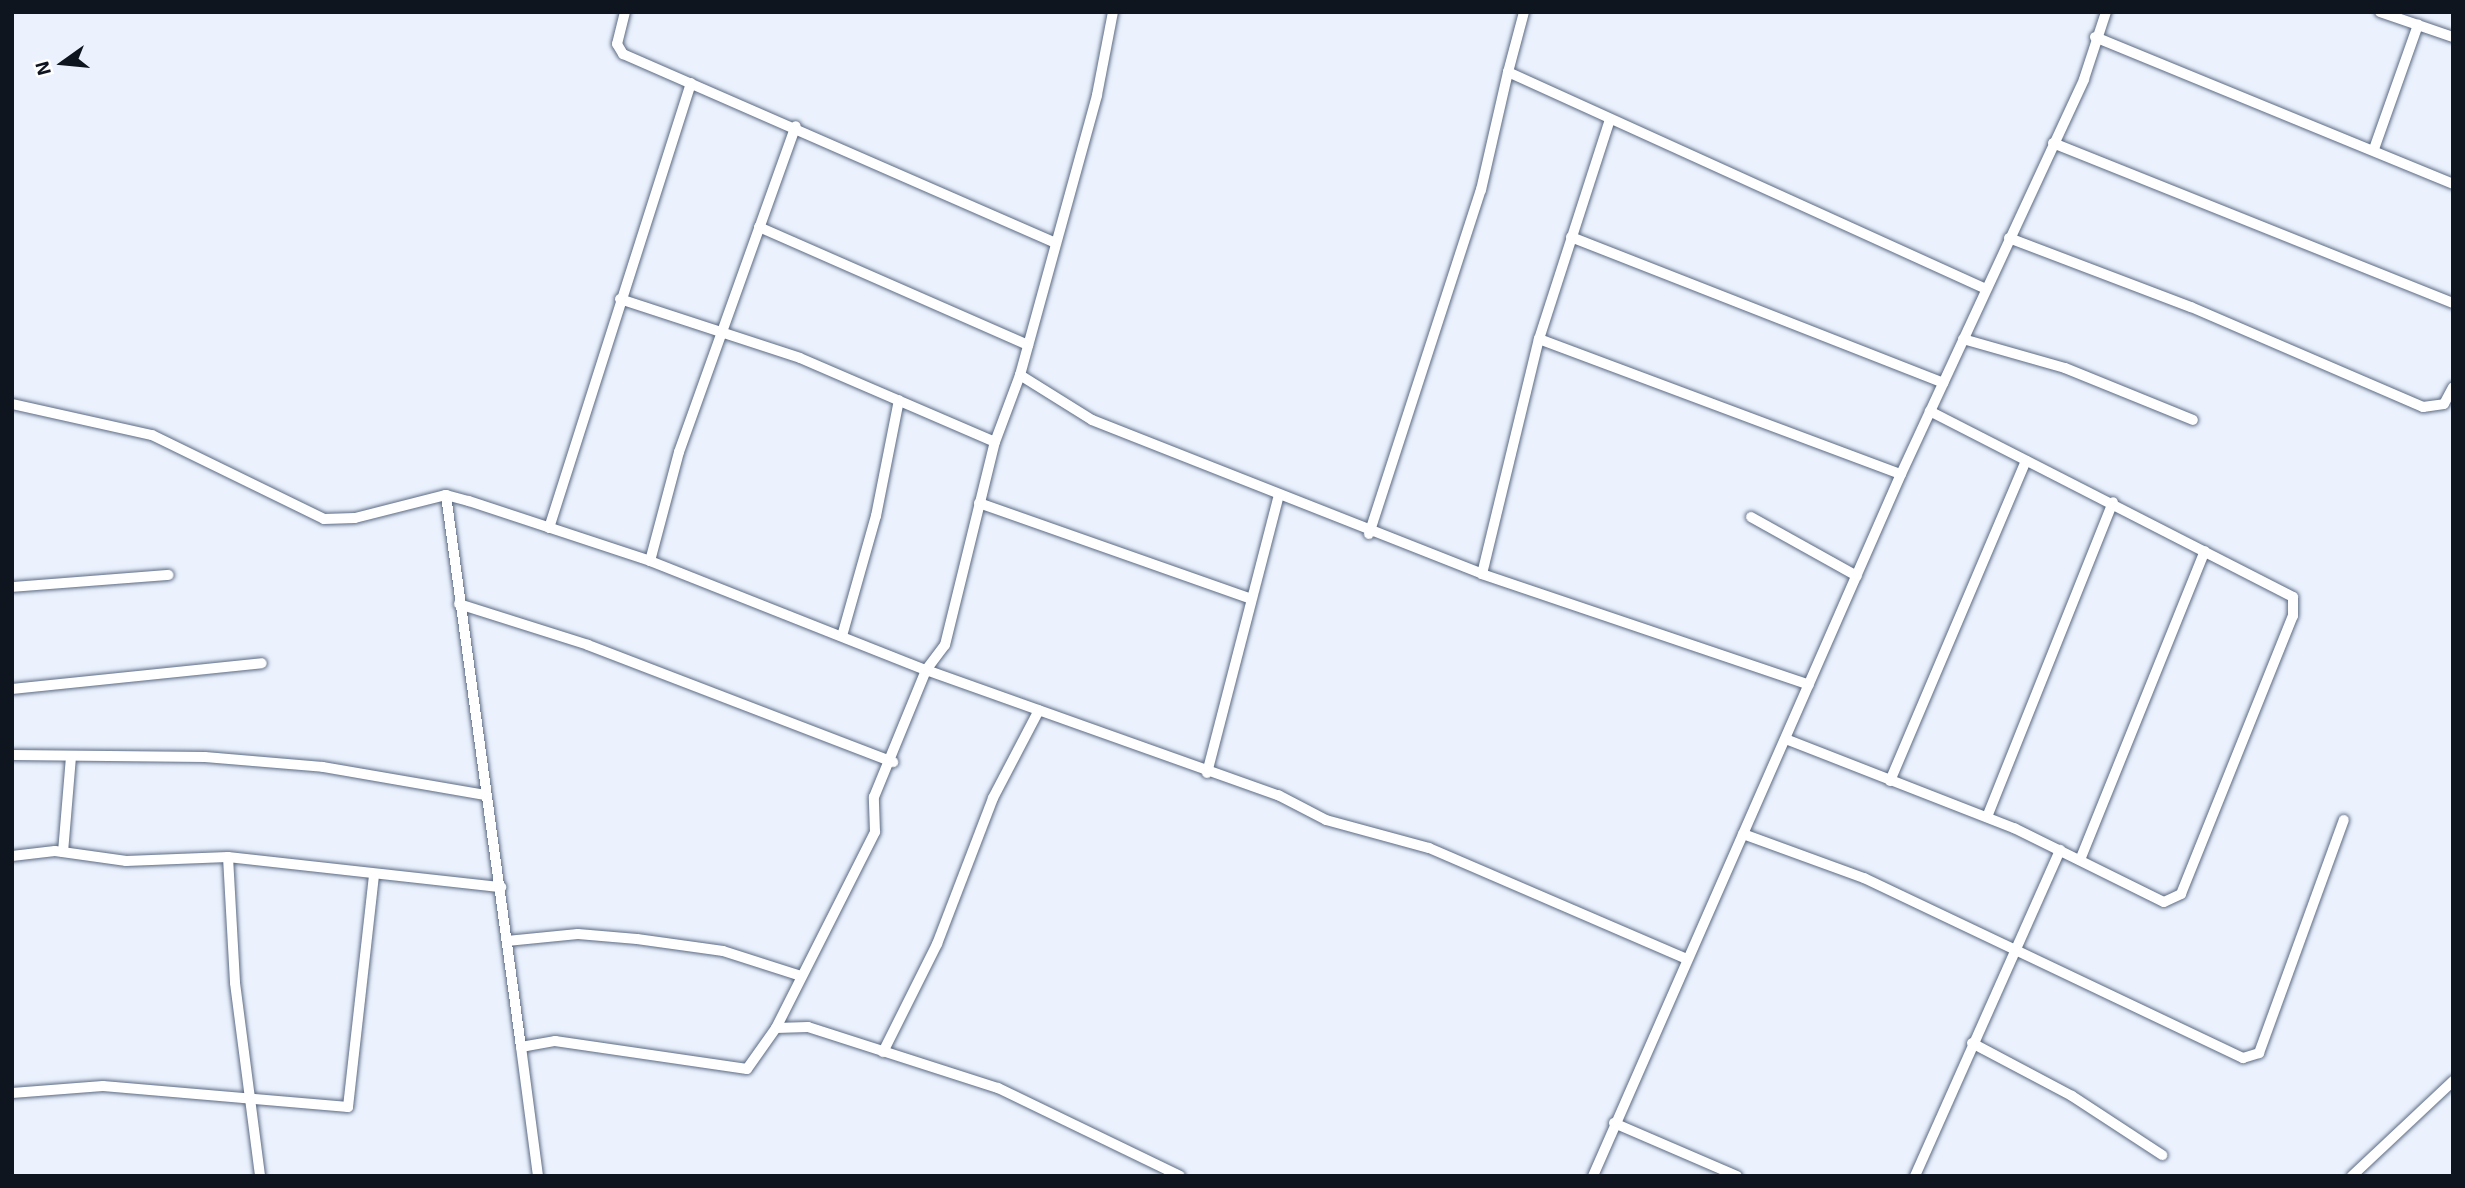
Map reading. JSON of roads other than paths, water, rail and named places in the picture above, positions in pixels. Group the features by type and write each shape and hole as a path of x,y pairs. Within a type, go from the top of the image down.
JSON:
{"street":[{"path":"625,12 618,49 1054,242"},
{"path":"521,1047 555,1041 741,1070 754,1064 776,1028 875,832 874,797 893,762 926,670 945,645 995,442 1020,375 1113,12"},
{"path":"1369,534 1481,190 1524,12"},
{"path":"1593,1176 1687,959 1788,740 1809,685 1901,474 2053,143 2106,12"},
{"path":"2380,12 2453,37"},
{"path":"2374,149 2418,25"},
{"path":"2095,37 2374,149 2453,184"},
{"path":"1508,72 1986,289"},
{"path":"548,528 691,83"},
{"path":"1482,574 1539,339 1610,119"},
{"path":"650,561 679,452 724,335 759,226 796,126"},
{"path":"2053,143 2453,303"},
{"path":"759,226 1028,345"},
{"path":"1571,237 1942,383"},
{"path":"2009,238 2191,307 2423,407 2444,404 2453,387"},
{"path":"620,299 800,358 995,442"},
{"path":"1539,339 1901,474"},
{"path":"1963,339 2065,368 2193,420"},
{"path":"1020,375 1091,420 1369,534 1809,685"},
{"path":"842,636 876,516 899,400"},
{"path":"12,404 152,435 324,519 355,518 446,495 650,561 926,670 1207,774 1278,795 1326,820 1429,848 1687,959"},
{"path":"1788,740 1987,817 2171,902 2217,809 2296,609 2289,593 1930,411"},
{"path":"1891,781 2026,461"},
{"path":"446,495 538,1176"},
{"path":"1207,774 1249,598 1278,498"},
{"path":"1987,817 2113,502"},
{"path":"979,503 1249,598"},
{"path":"1751,517 1857,576"},
{"path":"2080,860 2205,551"},
{"path":"12,587 169,575"},
{"path":"459,604 588,645 893,762"},
{"path":"12,689 262,663"},
{"path":"883,1052 937,944 993,798 1039,710"},
{"path":"12,755 71,756 99,752 323,767 485,794"},
{"path":"63,852 71,756"},
{"path":"1743,834 1864,878 2012,951 2234,1054 2254,1056 2344,820"},
{"path":"1915,1176 2012,951 2060,850"},
{"path":"12,856 63,852 126,861 228,857 374,876 501,887"},
{"path":"228,857 250,1098 260,1176"},
{"path":"12,1093 103,1086 250,1098 340,1109 352,1104 355,1012 374,876"},
{"path":"507,941 578,934 637,939 723,951 801,976"},
{"path":"776,1028 808,1027 998,1088 1180,1176"},
{"path":"1972,1043 2072,1096 2162,1155"},
{"path":"2352,1176 2453,1081"},
{"path":"1614,1123 1737,1176"}]}
